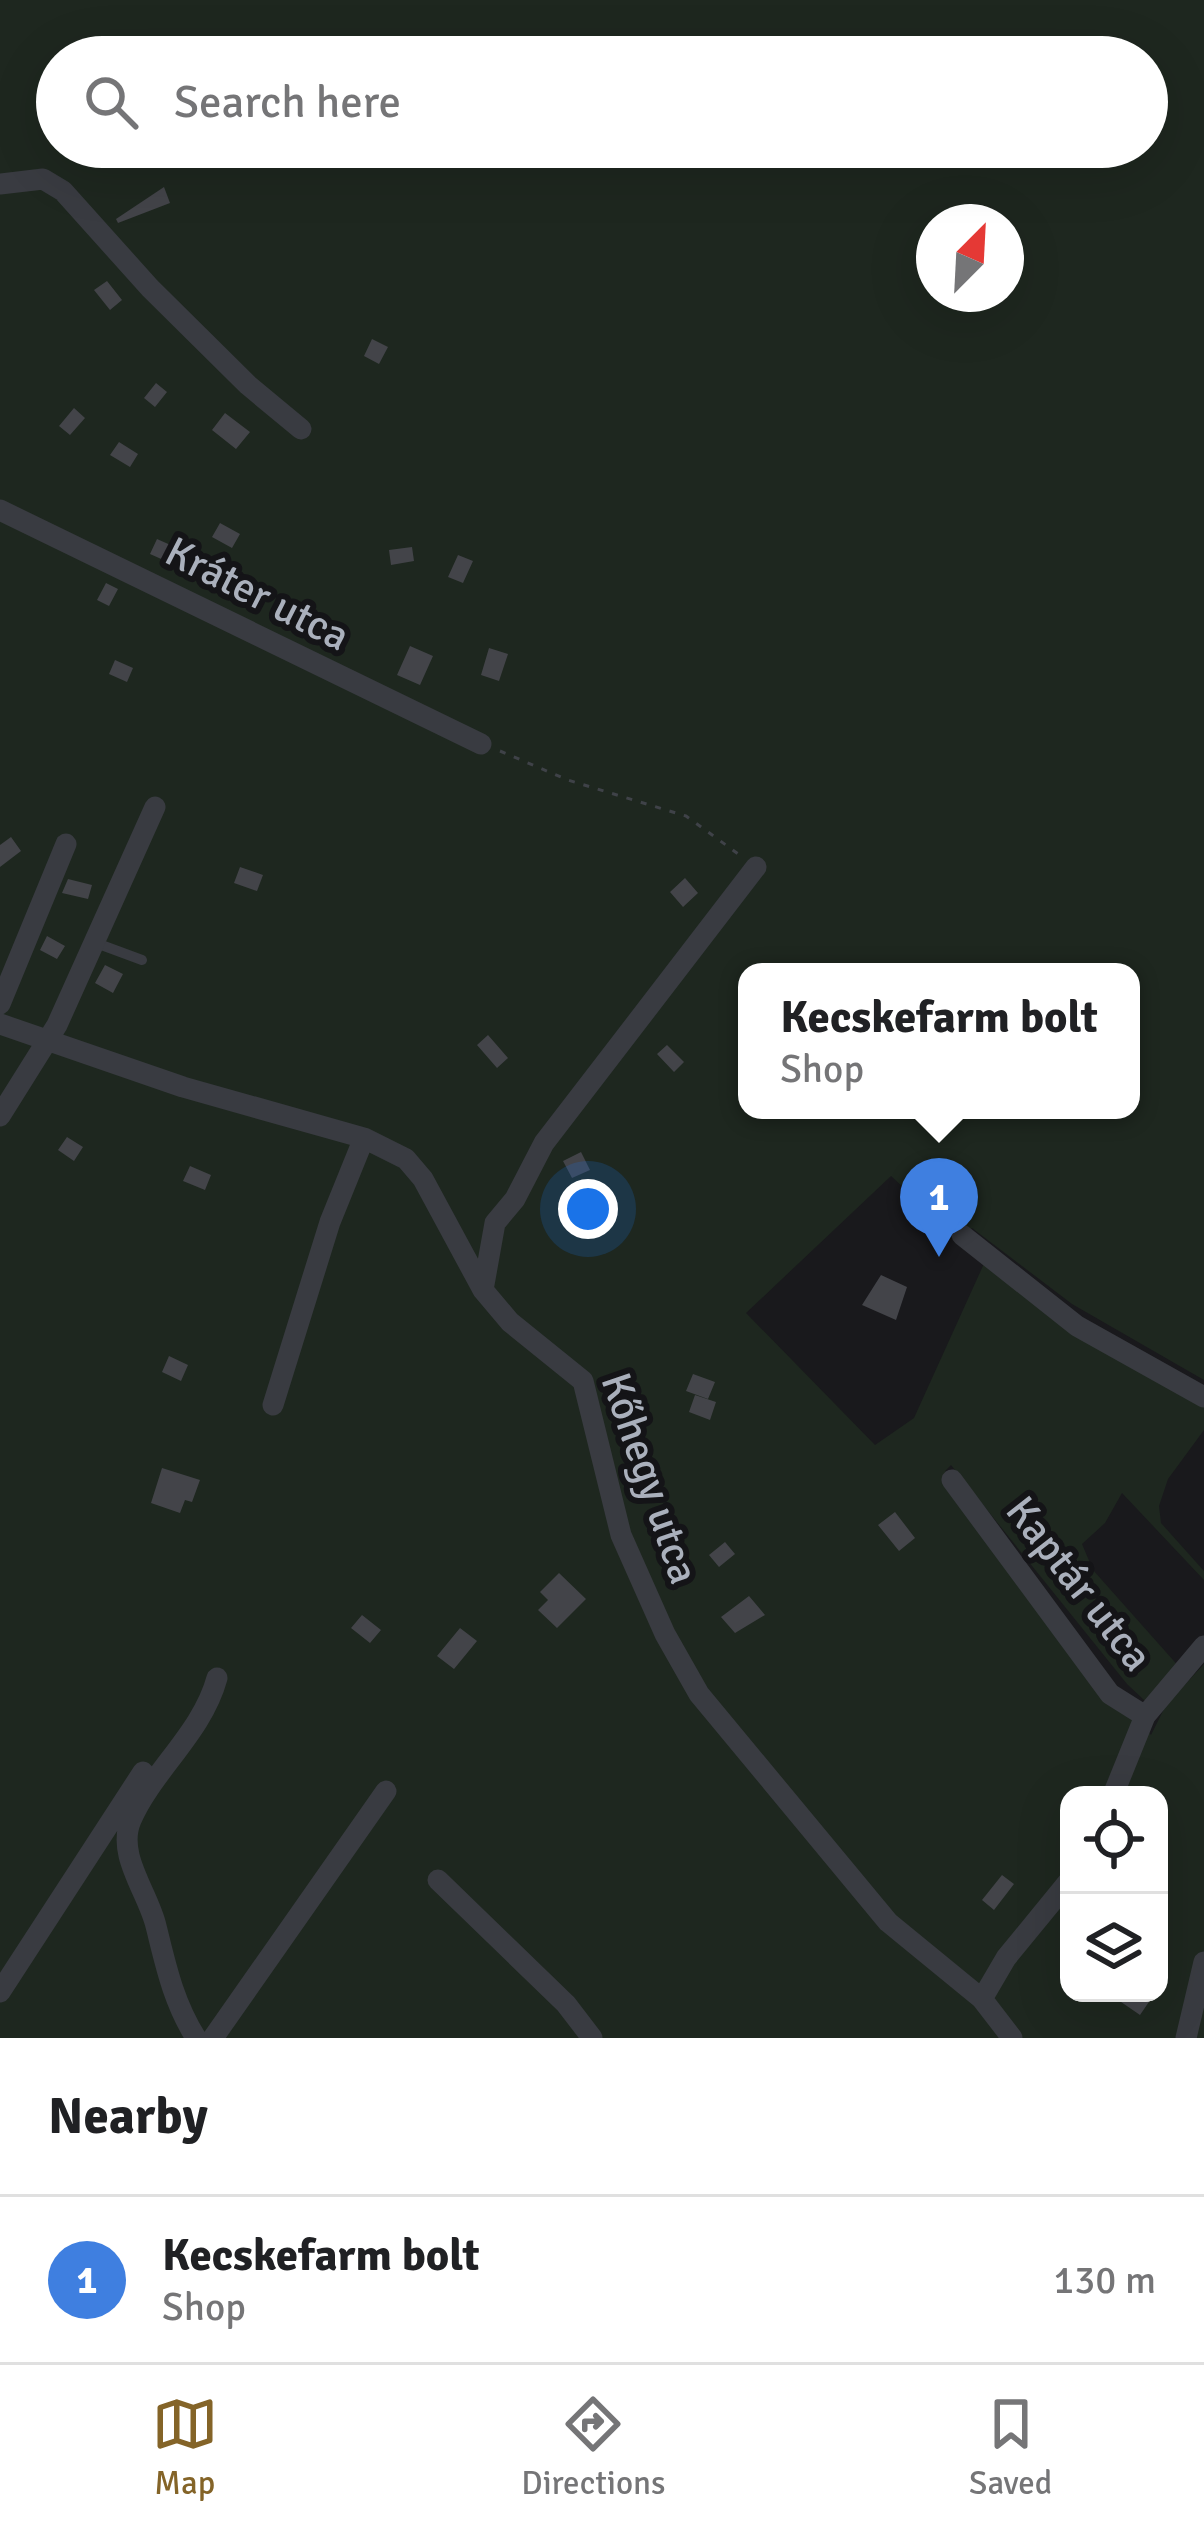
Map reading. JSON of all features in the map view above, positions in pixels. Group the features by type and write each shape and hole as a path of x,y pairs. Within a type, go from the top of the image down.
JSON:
{"street":[{"path":"0,184 43,179 63,191 150,288 301,429"},
{"name":"Kráter utca","path":"0,510 481,744"},
{"path":"0,1116 50,1040 155,807"},
{"path":"0,1004 66,844"},
{"path":"483,1290 495,1223 515,1199 544,1143 756,867"},
{"name":"Kőhegy utca","path":"0,1024 183,1087 364,1138 406,1159 423,1179 483,1290 509,1322 584,1382 622,1535 699,1694 888,1922 982,2000 1012,2038"},
{"path":"274,1405 330,1222 364,1138"},
{"path":"962,1235 1076,1326 1204,1397"},
{"name":"Kaptár utca","path":"952,1480 1109,1694 1144,1716 1117,1786"},
{"path":"1144,1716 1204,1646"},
{"path":"0,1992 131,1805 201,1715 217,1678"},
{"path":"143,1772 131,1805 126,1843 156,1925 173,1996 196,2038"},
{"path":"213,2038 386,1791"},
{"path":"438,1880 566,2005 592,2038"},
{"path":"982,2000 1006,1958 1060,1892"},
{"path":"1186,2038 1204,1962"}],"lane":[{"path":"92,942 142,959"}],"path":[{"path":"481,744 568,780 686,816 756,867"}],"shaded area":[{"path":"0,0 1204,0 1204,1380 1072,1304 972,1228 961,1241 891,1176 746,1313 875,1445 914,1418 987,1257 1075,1317 1204,1390 1204,1430 1168,1479 1159,1506 1161,1523 1204,1571 1204,1580 1122,1493 1105,1523 1082,1544 1093,1570 1181,1669 1155,1701 1144,1700 1127,1684 951,1465 945,1471 1151,1735 1166,1705 1204,1664 1204,2038 0,2038"}],"building":[{"path":"164,187 170,203 118,223 116,219"},
{"path":"107,281 122,300 110,310 94,290"},
{"path":"372,339 388,347 379,364 364,356"},
{"path":"156,383 167,392 155,407 144,398"},
{"path":"74,408 85,418 70,435 59,426"},
{"path":"225,413 250,432 236,449 212,430"},
{"path":"119,442 138,454 130,467 110,455"},
{"path":"220,523 240,534 232,548 212,537"},
{"path":"157,539 175,547 168,562 150,554"},
{"path":"412,547 414,561 391,565 389,550"},
{"path":"458,555 473,561 463,583 448,577"},
{"path":"106,583 118,589 109,606 97,600"},
{"path":"410,646 433,656 420,685 397,675"},
{"path":"489,648 508,654 499,681 481,675"},
{"path":"115,660 133,668 127,682 109,674"},
{"path":"11,837 21,851 0,867 0,845"},
{"path":"240,867 263,875 257,891 234,883"},
{"path":"685,878 698,893 683,907 670,892"},
{"path":"68,879 92,885 88,899 62,893"},
{"path":"47,936 65,946 57,959 40,950"},
{"path":"105,965 123,974 113,993 95,983"},
{"path":"488,1035 508,1058 497,1068 477,1045"},
{"path":"667,1045 684,1062 674,1072 657,1054"},
{"path":"67,1137 83,1147 74,1161 58,1150"},
{"path":"581,1152 590,1170 572,1178 563,1161"},
{"path":"190,1166 211,1175 205,1190 183,1181"},
{"path":"881,1275 907,1287 896,1320 862,1305"},
{"path":"169,1356 188,1365 181,1381 162,1372"},
{"path":"693,1374 715,1382 708,1399 686,1391"},
{"path":"695,1395 716,1402 710,1420 689,1412"},
{"path":"162,1468 200,1480 192,1502 185,1500 180,1513 151,1503"},
{"path":"895,1512 915,1538 899,1551 878,1525"},
{"path":"725,1542 735,1554 719,1567 709,1555"},
{"path":"559,1573 586,1599 557,1628 538,1610 548,1600 540,1592"},
{"path":"749,1596 765,1615 735,1633 721,1617"},
{"path":"362,1615 381,1630 370,1643 351,1628"},
{"path":"460,1628 477,1641 454,1669 437,1656"},
{"path":"1002,1875 1014,1884 994,1910 982,1900"},
{"path":"1121,2002 1149,2002 1140,2015"}],"place":[{"name":"Kecskefarm bolt","path":"939,1257"}]}
